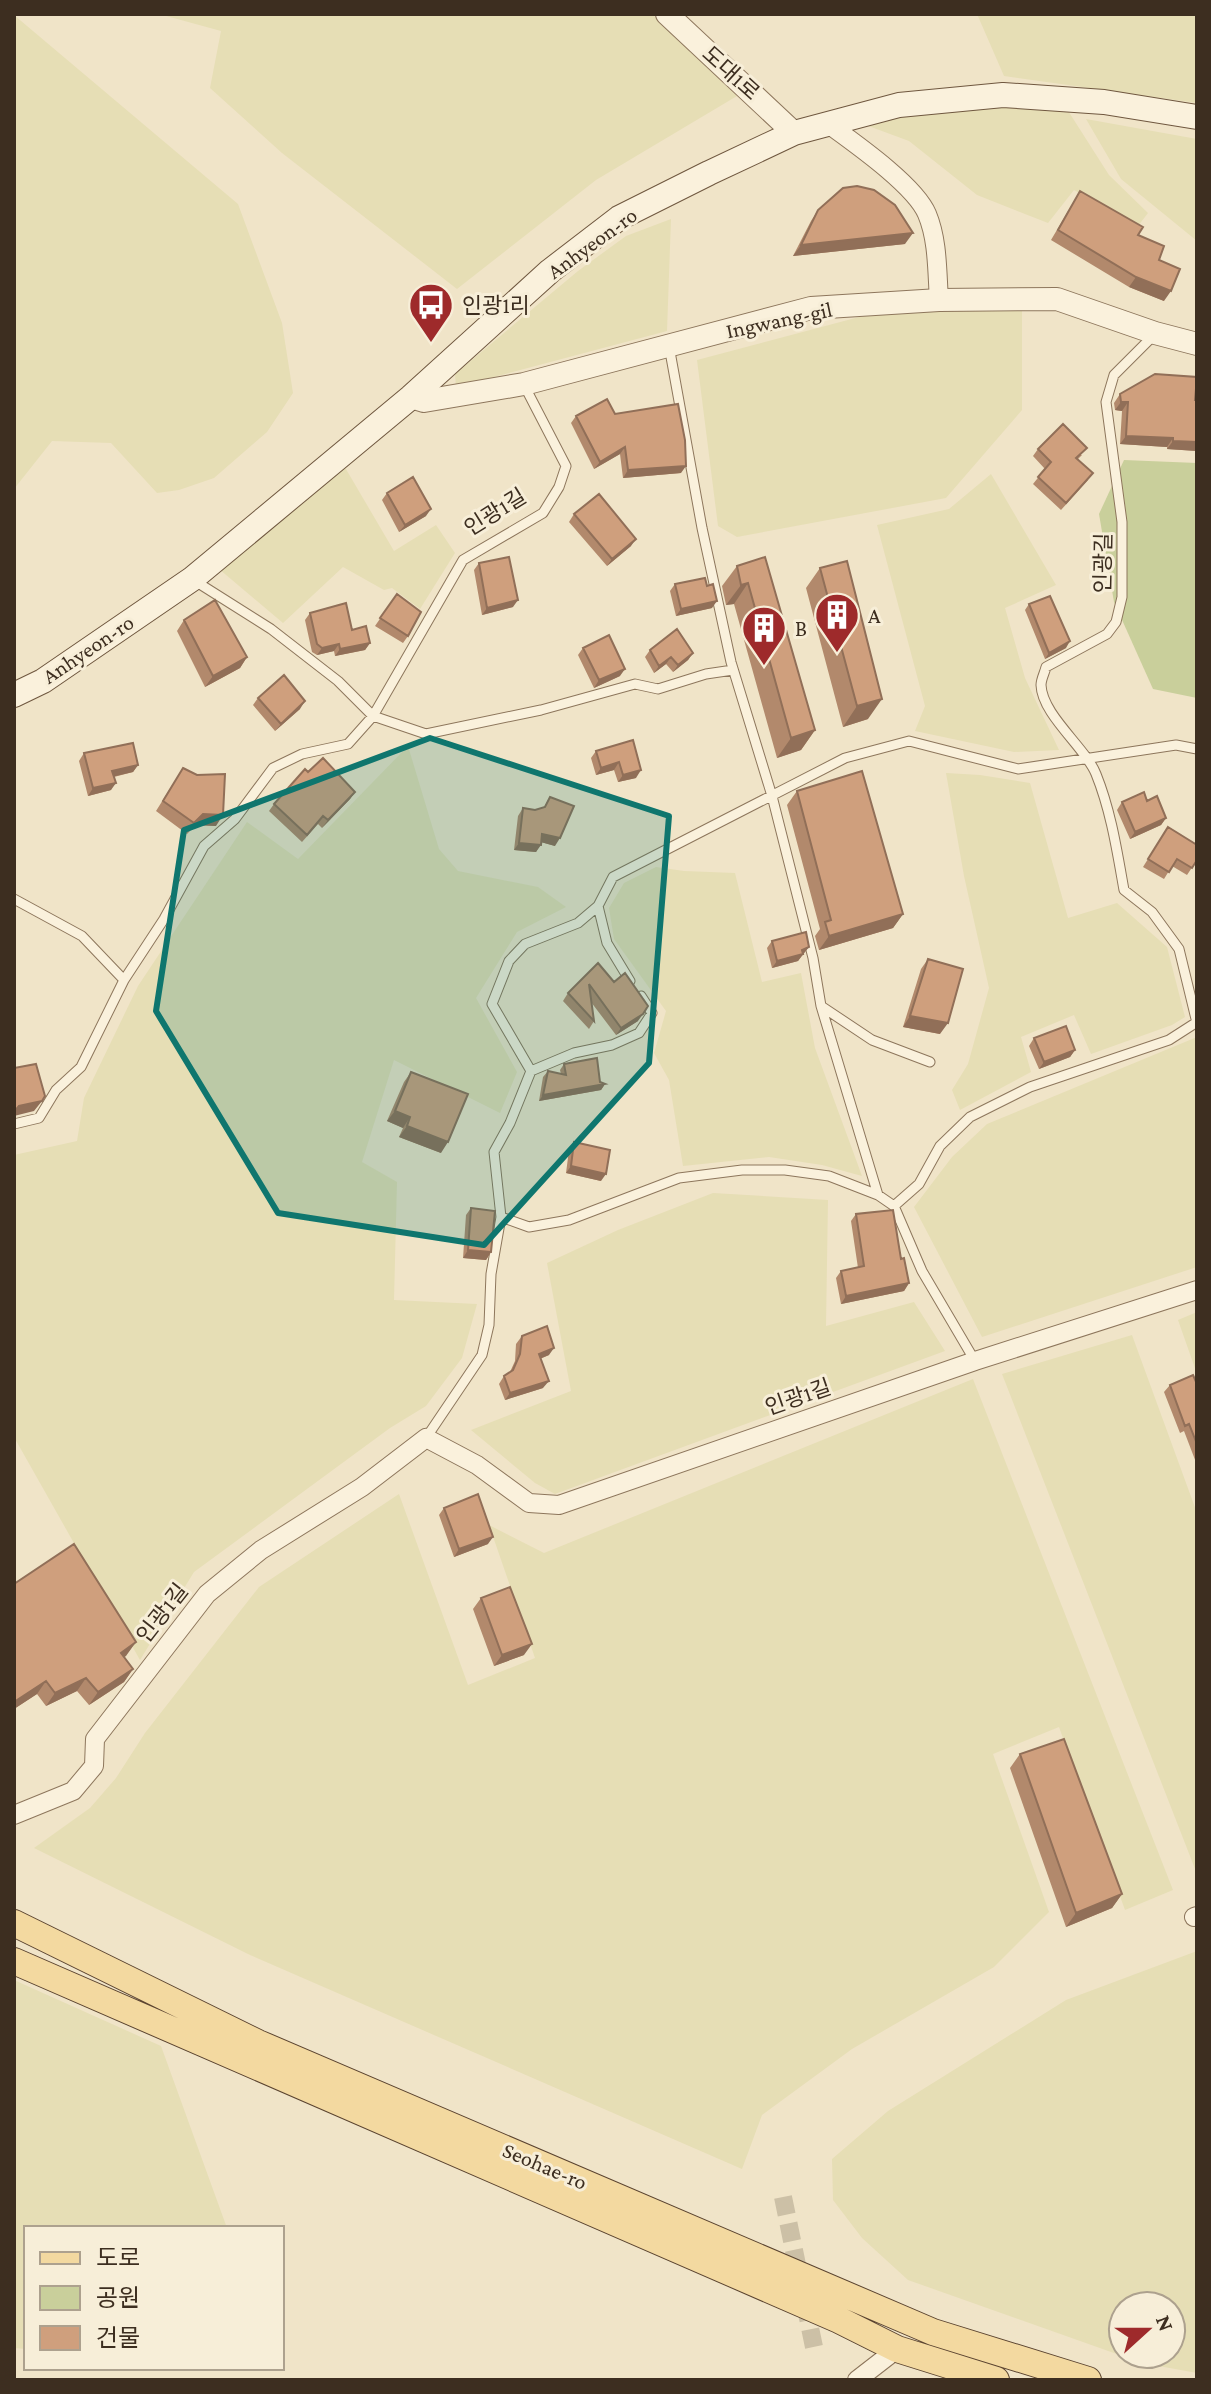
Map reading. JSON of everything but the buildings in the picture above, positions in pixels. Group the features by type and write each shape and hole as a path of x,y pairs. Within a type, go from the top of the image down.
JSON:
{"main road":[{"name":"Anhyeon-ro","path":"14,695 43,681 192,579 411,397 528,291 619,218 794,133 899,105 1003,95 1104,102 1197,117"},
{"name":"Seohae-ro","path":"14,1923 258,2043 918,2325 1088,2380"},
{"name":"Seohae-ro","path":"14,1961 839,2320 897,2349 996,2380"}],"street":[{"name":"도대1로","path":"667,14 794,133"},
{"path":"827,123 904,184 927,212 934,242 939,300"},
{"name":"Ingwang-gil","path":"411,397 424,401 524,384 811,308 939,300 1057,299 1197,344"},
{"name":"인광1길","path":"14,1815 73,1791 94,1766 95,1739 207,1594 261,1550 362,1487 426,1438 477,1465 529,1503 559,1505 975,1361 1197,1290"},
{"path":"857,2380 897,2349"}],"lane":[{"name":"인광길","path":"1155,333 1114,375 1106,402 1122,522 1122,597 1116,622 1107,634 1046,667 1041,685 1065,733 1096,773 1124,890 1152,912 1179,949 1197,1022"},
{"path":"669,346 702,528 733,670 772,796 813,958 821,1006 878,1195"},
{"name":"인광1길","path":"14,1124 39,1118 56,1090 81,1067 124,980 164,919 204,846 235,819 273,768 302,754 348,744 373,716 463,560 543,513 559,487 566,466 524,384"},
{"path":"192,579 271,629 338,681 373,716 426,734 541,710 635,684 658,689 706,674 733,670"},
{"path":"598,906 607,943 652,1013 639,1033 612,1045 574,1053 531,1071 492,1004 509,961 525,944 578,923 598,906 613,877 845,758 909,741 1018,769 1176,745 1197,749"},
{"path":"14,899 82,936 124,980"},
{"path":"821,1006 872,1040 930,1062"},
{"path":"894,1206 919,1184 940,1146 970,1117 1030,1087 1169,1040 1197,1022"},
{"name":"인광1길","path":"426,1438 482,1355 489,1325 491,1274 501,1217 494,1152 510,1123 531,1071"},
{"path":"501,1217 529,1227 569,1220 679,1178 742,1170 785,1170 829,1176 878,1195 894,1206 922,1271 975,1361"}],"highlighted area":[{"path":"430,738 669,816 649,1063 484,1245 278,1213 156,1011 184,830"}],"shaded area":[{"path":"159,14 652,14 737,96 596,180 457,289 282,153 210,88 221,31"},
{"path":"977,14 1197,14 1197,103 1004,76"},
{"path":"14,15 238,204 282,323 293,393 267,432 214,478 179,490 157,493 111,443 52,441 14,489"},
{"path":"1065,106 1109,175 1148,213 1138,226 1074,190 1048,223 977,195 909,141 863,124 953,107"},
{"path":"1086,119 1197,139 1197,241 1121,179"},
{"path":"671,219 667,331 456,387 455,374 578,271 626,236"},
{"path":"1022,310 1022,410 946,498 737,537 718,526 697,360 878,312"},
{"path":"343,464 394,551 436,525 455,553 420,609 392,588 384,590 343,567 283,623 219,569"},
{"path":"991,474 1056,585 1005,608 1025,678 1059,750 1014,752 915,731 925,706 877,525 949,509"},
{"path":"408,746 439,849 458,871 538,887 566,907 517,932 476,998 517,1072 500,1113 394,1060 362,1162 397,1182 394,1300 477,1304 462,1358 426,1406 390,1428 194,1572 140,1660 14,1437 14,1155 77,1141 84,1098 138,986 247,822 298,859"},
{"path":"946,773 1030,783 1068,918 1117,903 1167,947 1185,1017 1172,1025 1091,1054 1074,1015 1021,1037 1031,1072 960,1110 952,1090 968,1064 989,988 964,876"},
{"path":"656,867 735,873 762,982 801,973 815,1048 862,1176 822,1165 769,1157 683,1166 669,1080 654,1053 666,1011 614,939 609,908 624,883"},
{"path":"1197,1037 1197,1267 982,1337 914,1207 952,1157 987,1124"},
{"path":"713,1193 828,1200 826,1326 914,1302 945,1351 555,1494 535,1483 471,1430 571,1391 547,1263 618,1230"},
{"path":"1197,1312 1197,1374 1178,1320"},
{"path":"1132,1335 1197,1513 1197,1874 1002,1374"},
{"path":"973,1379 1173,1890 1125,1910 1059,1727 993,1754 1049,1912 994,1967 852,2049 762,2115 742,2169 250,1955 34,1848 90,1808 116,1778 145,1733 259,1587 399,1494 468,1685 535,1658 489,1525 544,1553"},
{"path":"1197,1951 1197,2373 1180,2370 1187,2370 1187,2290 1107,2290 1107,2351 908,2280 862,2238 833,2200 832,2159 888,2111 1066,2000"},
{"path":"14,1980 161,2046 226,2226 24,2226 24,2349 14,2348"}],"green space":[{"path":"1124,460 1197,463 1197,698 1153,689 1114,602 1099,514"}],"tunnel":[{"path":"783,2197 814,2347"}],"place":[{"name":"인광1리","path":"431,344"},
{"name":"A","path":"837,654"},
{"name":"B","path":"764,667"}]}
